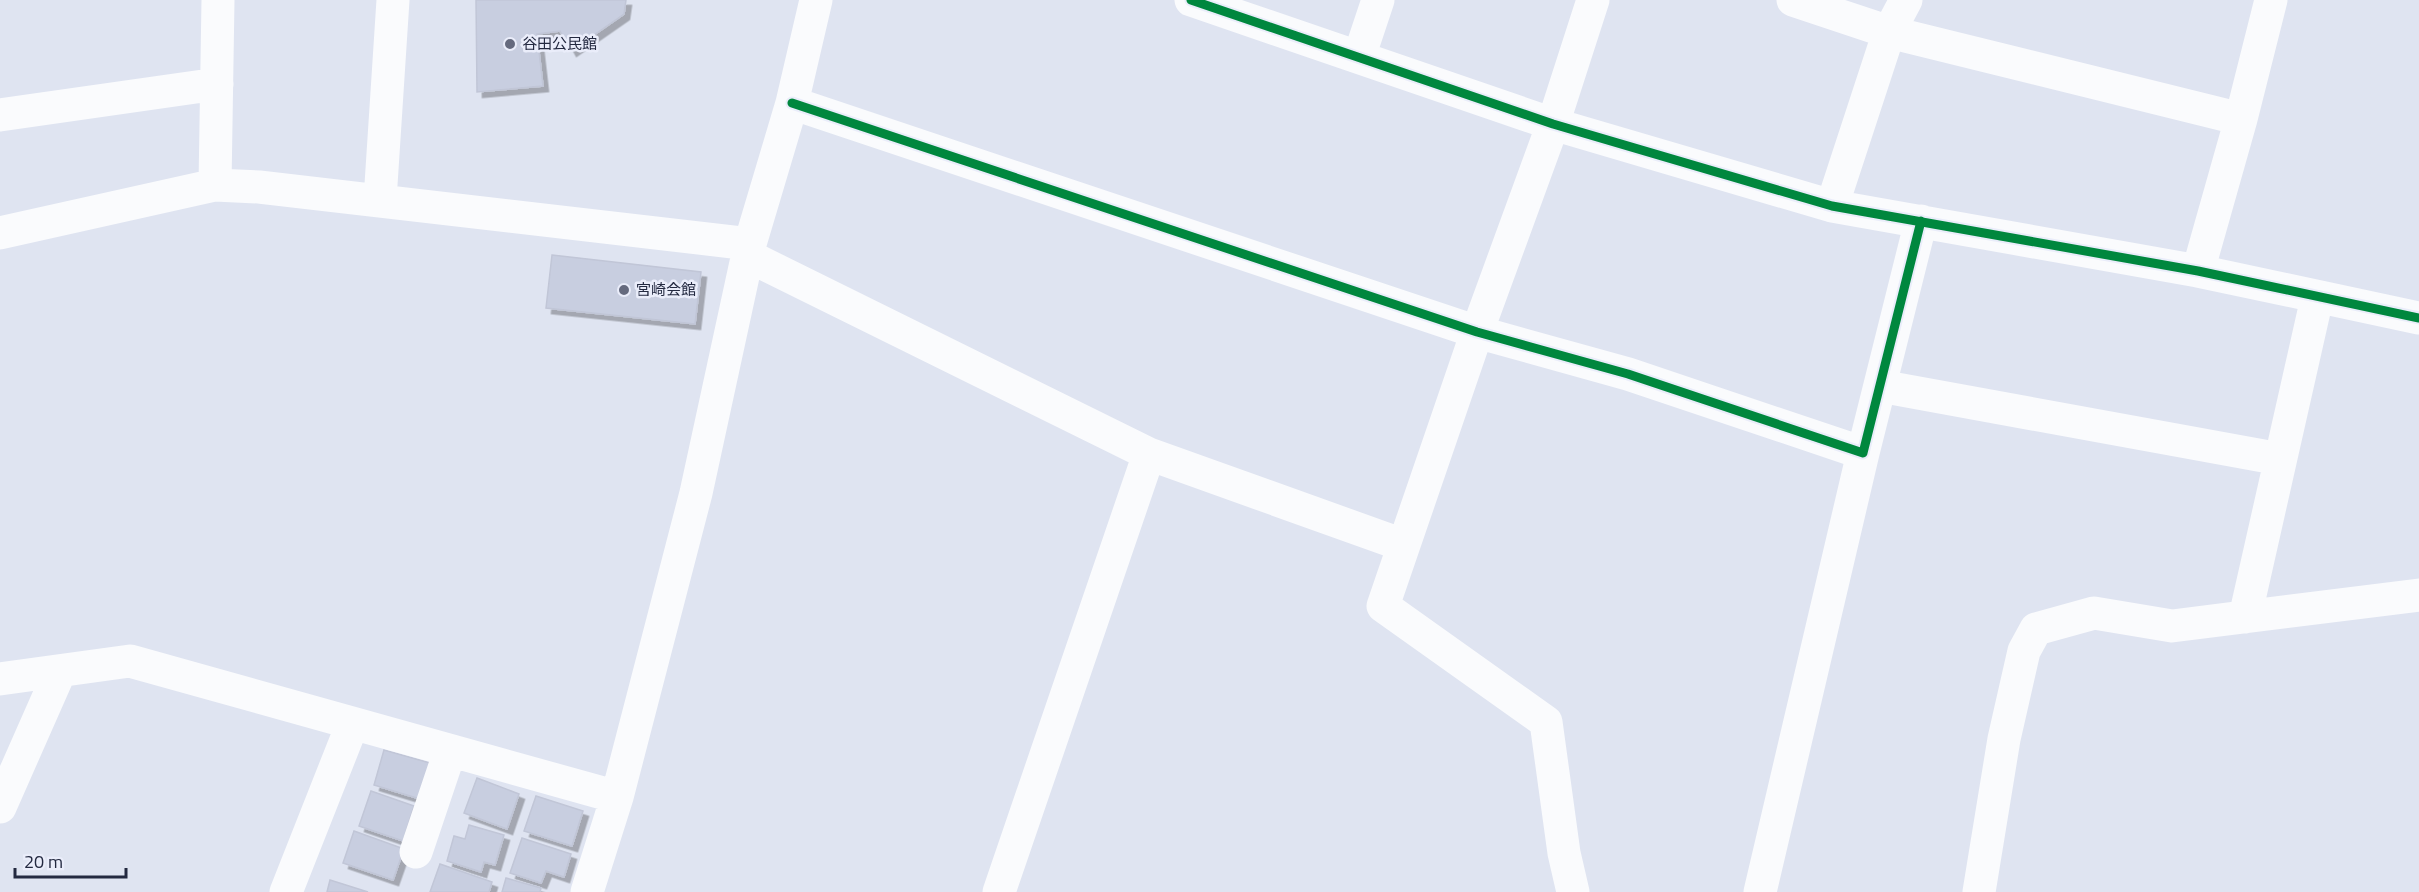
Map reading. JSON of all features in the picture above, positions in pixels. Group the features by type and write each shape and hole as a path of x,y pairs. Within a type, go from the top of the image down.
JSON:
{"street":[{"path":"215,185 218,0"},
{"path":"380,200 393,0"},
{"path":"587,892 616,797 696,493 749,250 792,103 816,0"},
{"path":"1359,57 1378,0"},
{"path":"1573,892 1564,854 1546,722 1383,606 1477,332 1553,124 1593,0"},
{"path":"1792,0 1889,32 2241,119"},
{"path":"1832,206 1889,32 1906,0"},
{"path":"2198,271 2241,119 2271,0"},
{"path":"1202,2 1553,124 1832,206 2198,271 2419,318"},
{"path":"0,115 216,84"},
{"path":"792,103 1477,332 1628,374 1863,453"},
{"path":"0,233 215,185 259,187 380,200 749,250 1149,454 1403,545"},
{"path":"1760,892 1863,453 1921,221"},
{"path":"2245,617 2317,298"},
{"path":"1880,386 2280,459"},
{"path":"999,892 1149,454"},
{"path":"1979,892 2004,739 2024,651 2036,630 2094,614 2172,626 2419,595"},
{"path":"0,679 130,661 352,725 616,797"},
{"path":"0,807 60,671"},
{"path":"286,892 352,725"},
{"path":"416,852 450,751"}],"building":[{"path":"476,0 626,0 624,14 571,51 560,31 537,34 543,86 477,92"},
{"name":"宮崎会館","path":"552,255 701,272 695,324 546,308"},
{"path":"384,750 430,763 420,799 374,785"},
{"path":"477,778 519,794 507,829 464,813"},
{"path":"371,791 414,806 403,841 359,826"},
{"path":"536,796 583,811 572,846 524,831"},
{"path":"469,825 504,835 495,865 484,862 481,872 447,861 454,836 465,839"},
{"path":"354,831 404,849 393,880 343,863"},
{"path":"522,838 571,854 564,877 546,871 541,883 510,873"},
{"path":"440,864 492,882 489,892 430,892"},
{"path":"506,878 541,888 540,892 502,892"},
{"path":"330,880 368,892 327,892"}],"cycle path":[{"path":"1191,0 1553,124 1832,206 2198,271 2419,318"},
{"path":"792,103 1477,332 1628,374 1863,453 1921,221"}],"place":[{"name":"谷田公民館","path":"510,44"},
{"name":"宮崎会館","path":"624,290"}]}
